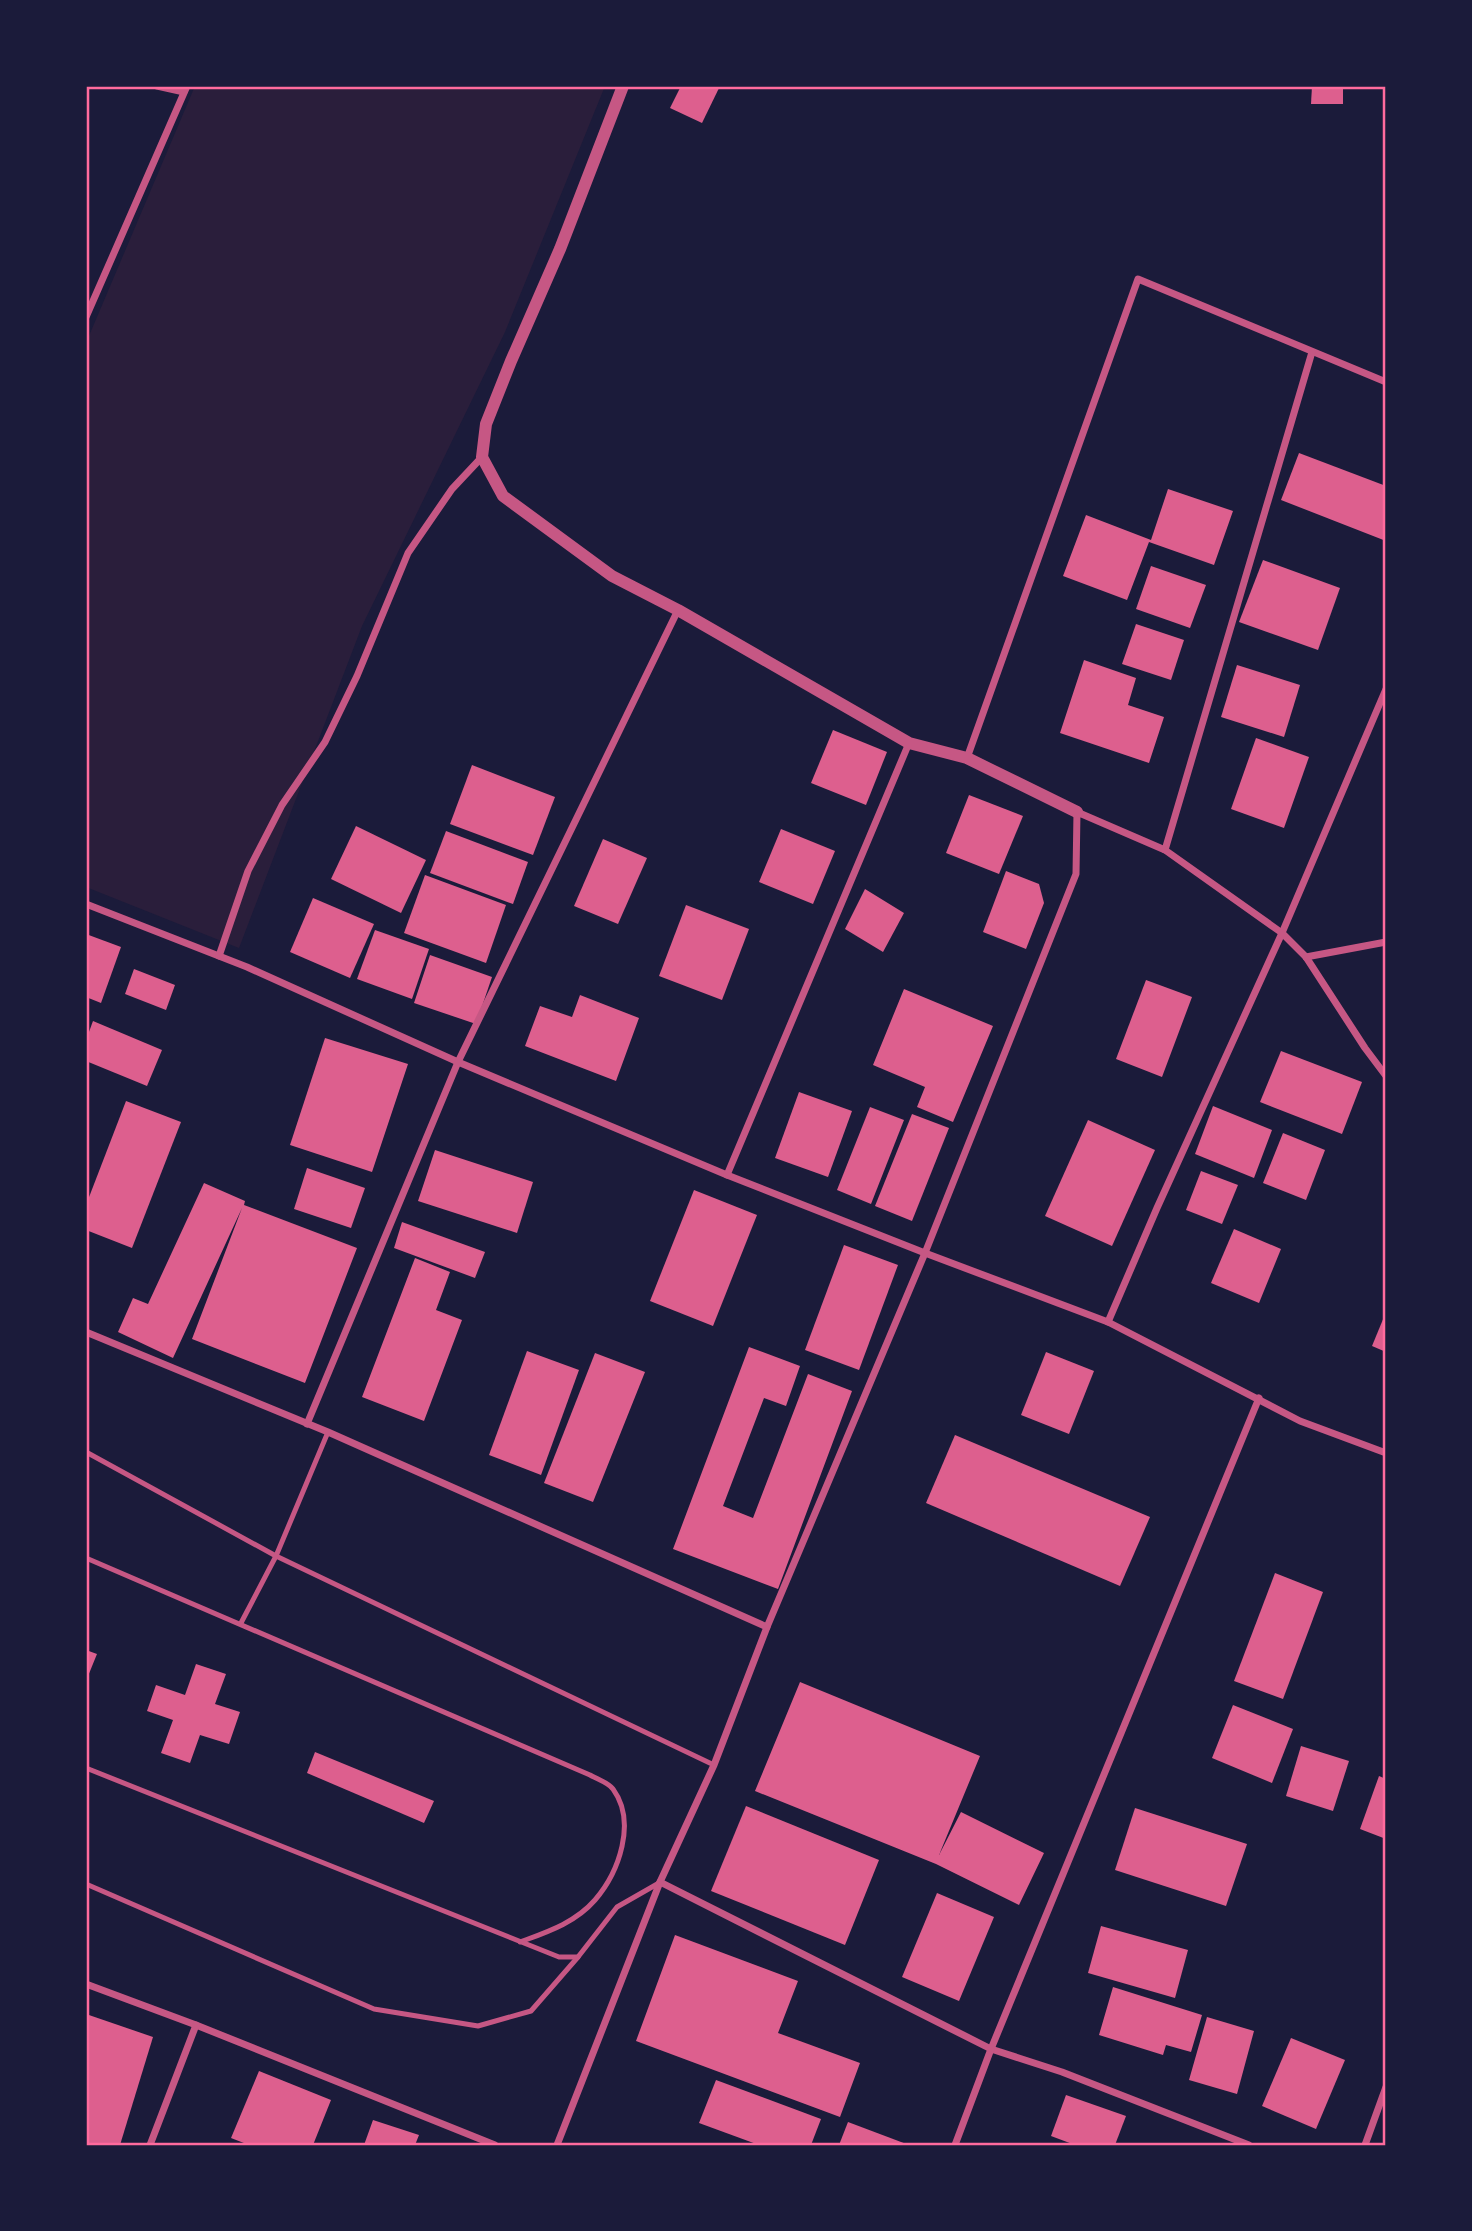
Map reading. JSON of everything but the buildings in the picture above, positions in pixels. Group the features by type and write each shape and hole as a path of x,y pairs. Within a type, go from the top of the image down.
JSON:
{"street":[{"path":"86,317 186,89 157,86"},
{"path":"623,86 560,249 486,424 482,457 503,496 612,576 678,610 909,743 967,758 1077,812 1165,850 1282,933 1306,957 1386,1076"},
{"path":"967,758 1138,279 1386,382"},
{"path":"1165,850 1312,352"},
{"path":"219,956 248,871 282,805 325,742 357,676 408,553 452,489 482,457"},
{"path":"307,1424 458,1062 678,610"},
{"path":"1108,1322 1282,933 1386,689"},
{"path":"727,1175 909,743"},
{"path":"557,2145 660,1882 715,1765 767,1627 925,1253 1076,874 1077,812"},
{"path":"86,904 219,956 458,1062 727,1175 1108,1322 1300,1420 1386,1453"},
{"path":"1306,957 1386,942"},
{"path":"86,1332 328,1432 767,1627"},
{"path":"955,2145 991,2049 1259,1398"},
{"path":"660,1882 991,2049 1062,2072 1250,2145"},
{"path":"86,1984 495,2145"},
{"path":"150,2145 195,2025"},
{"path":"1365,2145 1386,2087"}],"lane":[{"path":"241,1623 276,1556 328,1432"},
{"path":"86,1452 276,1556 715,1765"},
{"path":"86,1558 590,1775 612,1788 625,1818 624,1839 615,1868 595,1900 578,1915 559,1928 520,1942"},
{"path":"86,1768 559,1957 578,1957"},
{"path":"86,1884 374,2009 478,2026 531,2011 617,1907 660,1882"}],"shaded area":[{"path":"195,86 605,86 505,332 362,626 239,948 86,887 86,343"}]}
